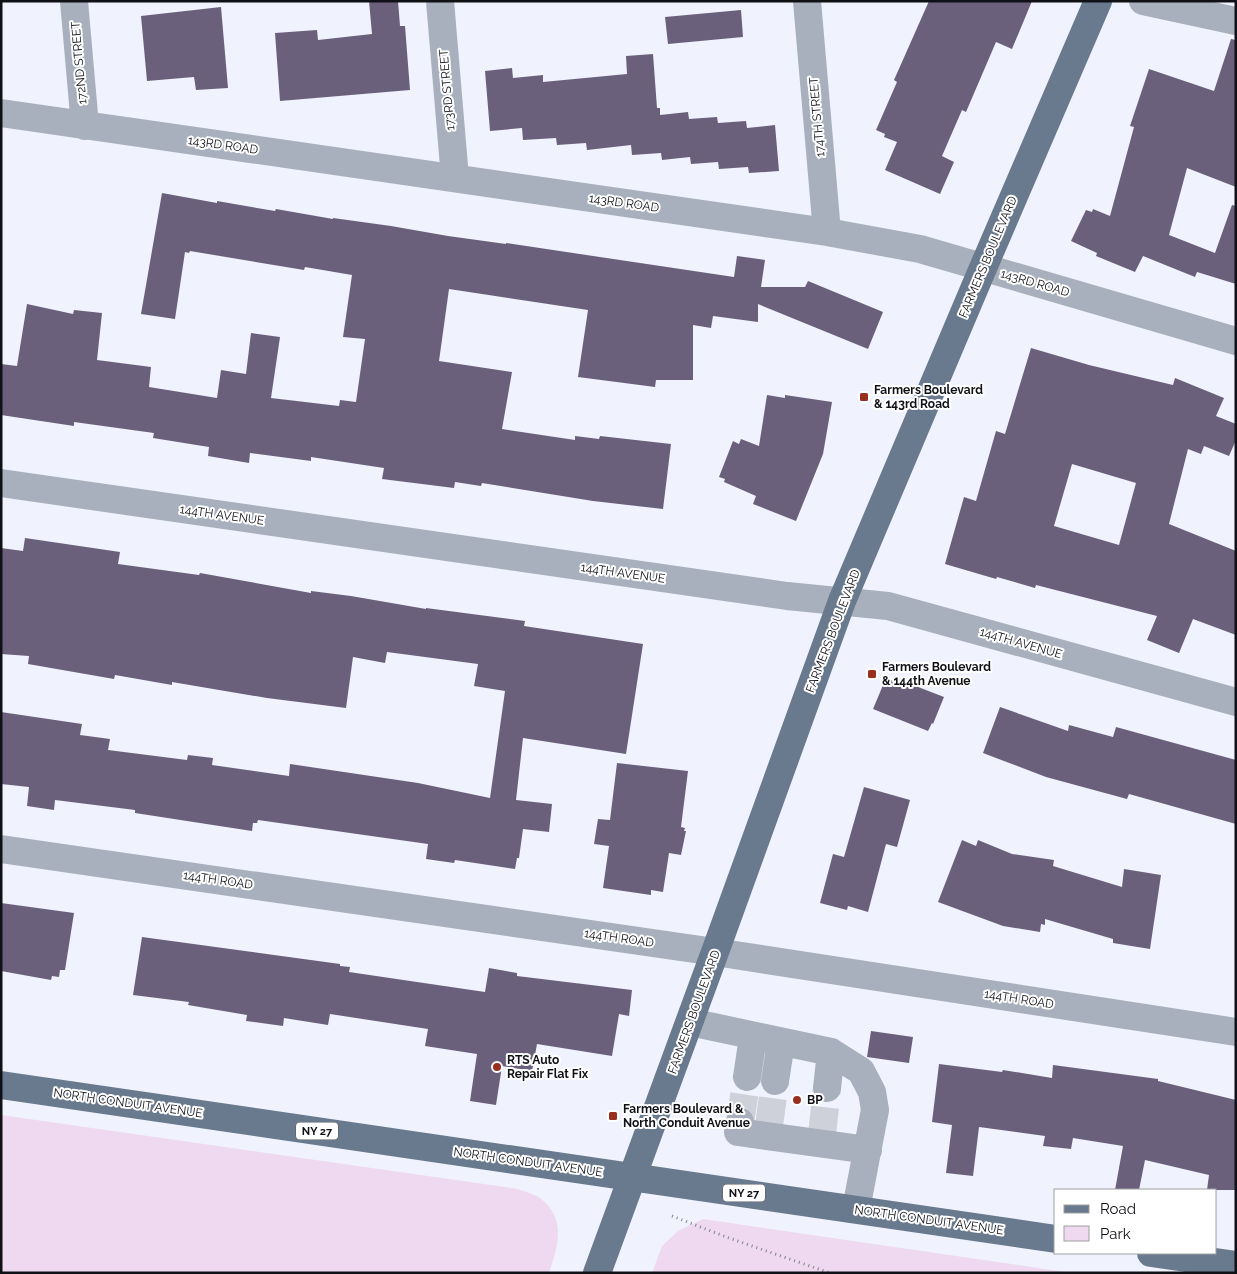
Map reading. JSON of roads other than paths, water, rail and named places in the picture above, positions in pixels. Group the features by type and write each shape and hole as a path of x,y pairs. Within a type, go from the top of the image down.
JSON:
{"main road":[{"name":"FARMERS BOULEVARD","path":"597,1273 842,601 1098,1"},
{"name":"NORTH CONDUIT AVENUE","path":"1,1085 1054,1239"},
{"path":"1157,1254 1236,1265"}],"street":[{"name":"172ND STREET","path":"74,1 85,126"},
{"name":"173RD STREET","path":"440,1 455,178"},
{"name":"174TH STREET","path":"807,1 827,232"},
{"path":"1143,1 1236,21"},
{"name":"143RD ROAD","path":"1,113 827,232 920,249 1236,341"},
{"name":"144TH AVENUE","path":"1,483 787,596 888,606 1236,702"},
{"name":"144TH ROAD","path":"1,849 715,952 1236,1032"},
{"path":"690,1022 831,1052 861,1071 872,1092 875,1110 856,1209"},
{"path":"747,1077 754,1036"},
{"path":"775,1081 781,1042"},
{"path":"827,1088 831,1052"},
{"path":"740,1122 738,1132 768,1131 821,1139 868,1150"}],"tunnel":[{"path":"740,1122 747,1077"},
{"path":"769,1126 775,1081"},
{"path":"822,1135 827,1088"}],"place":[{"name":"Farmers Boulevard & 143rd Road","path":"864,397"},
{"name":"Farmers Boulevard & 144th Avenue","path":"872,674"},
{"name":"RTS Auto Repair Flat Fix","path":"497,1067"},
{"name":"BP","path":"797,1100"},
{"name":"Farmers Boulevard & North Conduit Avenue","path":"613,1116"}]}
